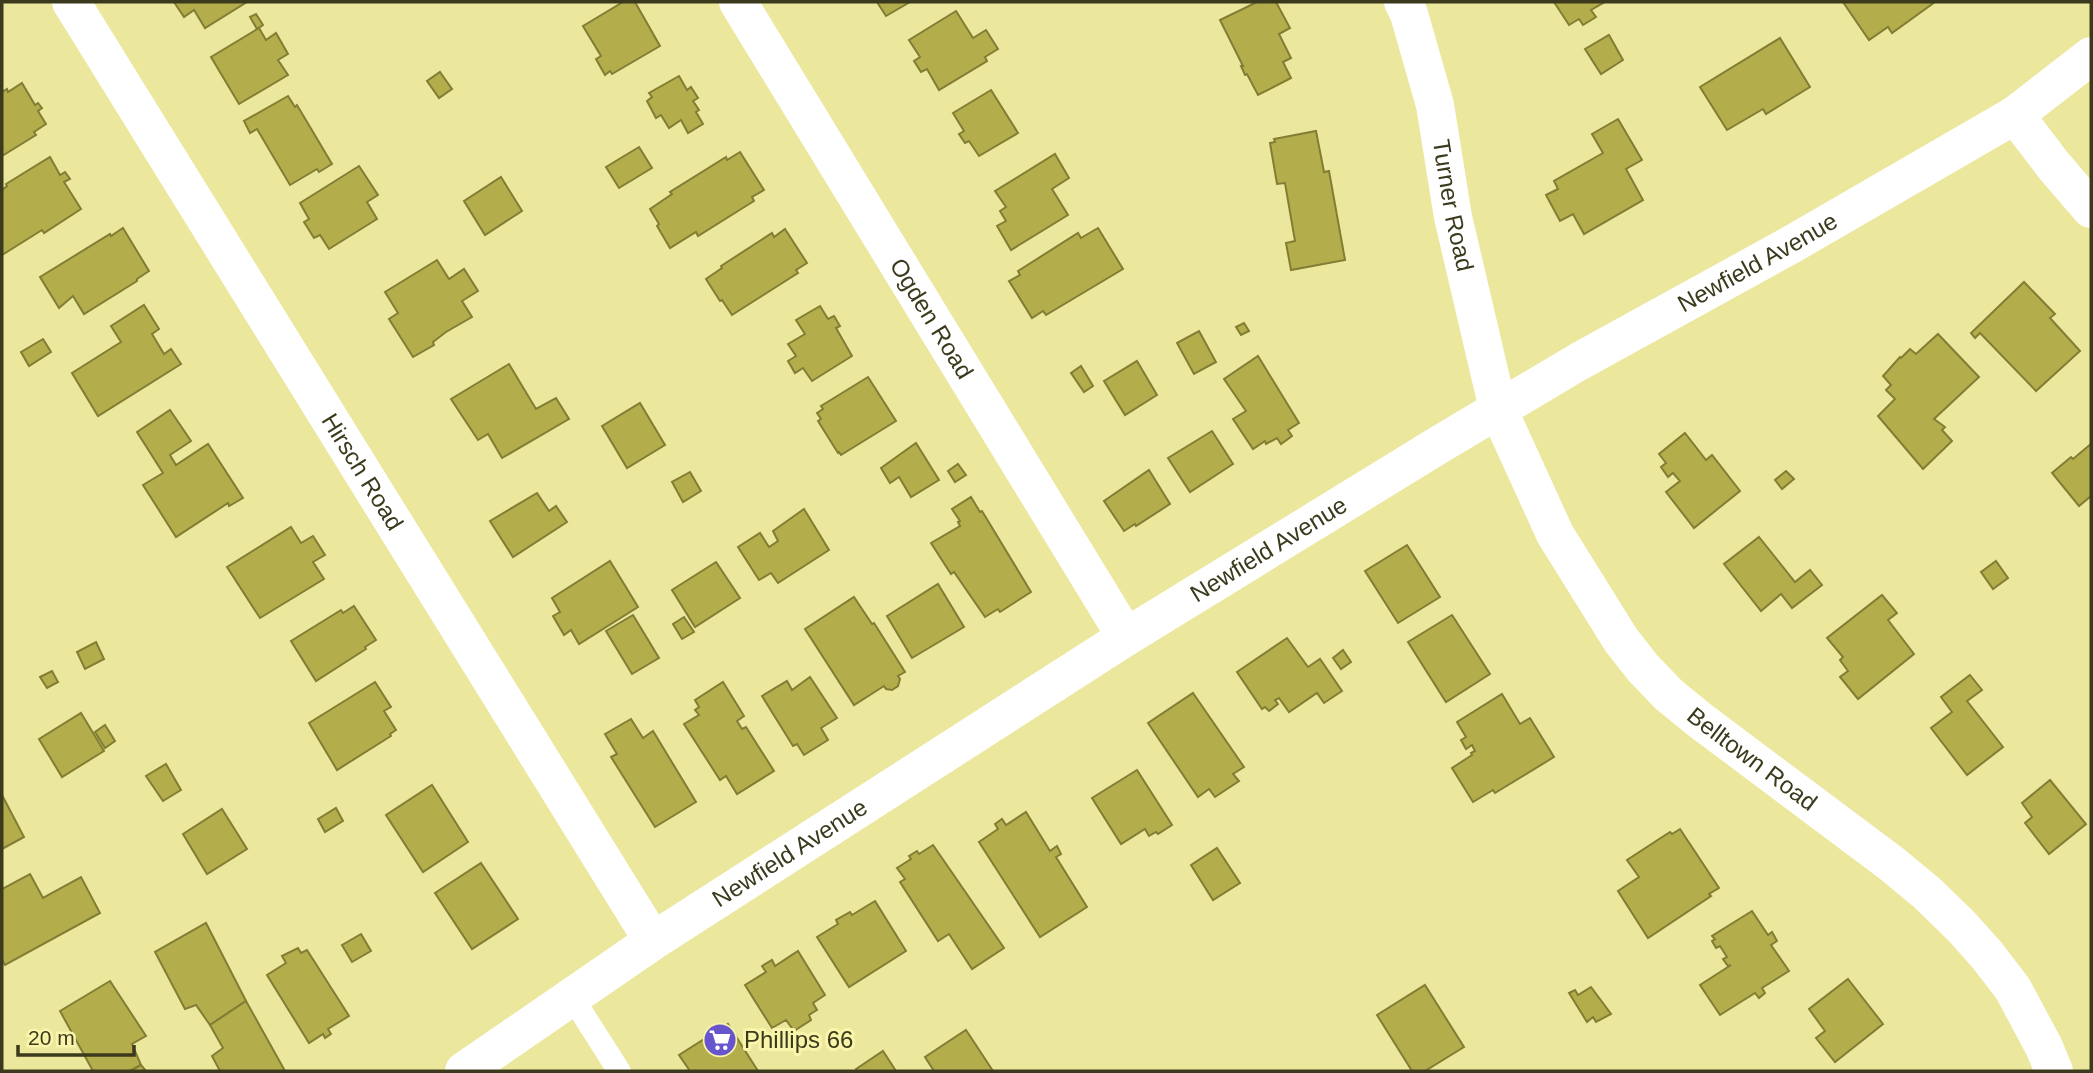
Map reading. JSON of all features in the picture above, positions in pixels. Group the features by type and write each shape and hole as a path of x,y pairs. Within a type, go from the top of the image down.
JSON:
{"street":[{"name":"Hirsch Road","path":"71,2 653,941"},
{"name":"Ogden Road","path":"738,2 1126,637"},
{"name":"Turner Road","path":"1403,2 1409,14 1435,105 1453,217 1498,409"},
{"name":"Newfield Avenue","path":"488,1065 572,996 653,941 1126,637 1578,362 1794,243 2015,115 2091,56"},
{"path":"2015,115 2091,209"},
{"name":"Belltown Road","path":"1498,409 1555,534 1621,640 1643,668 1669,695 1701,721 1927,893 1961,926 2013,989 2045,1047 2054,1071"}],"lane":[{"path":"572,996 616,1070"}],"building":[{"path":"174,2 247,2 205,28 194,10 184,17"},
{"path":"623,2 635,2 660,46 612,74 610,71 605,75 596,59 601,56 583,26"},
{"path":"877,2 910,2 886,16"},
{"path":"1257,2 1276,2 1290,28 1279,34 1291,58 1283,62 1291,78 1258,95 1247,74 1245,75 1220,20"},
{"path":"1554,2 1605,2 1591,10 1596,17 1583,25 1579,19 1569,25"},
{"path":"1843,2 1935,2 1892,33 1888,27 1869,40"},
{"path":"956,11 973,38 986,30 998,49 985,57 987,61 939,90 927,69 921,72 914,61 920,57 909,40"},
{"path":"256,14 263,25 257,29 250,17"},
{"path":"259,28 266,40 276,33 288,54 278,60 288,75 239,104 211,57"},
{"path":"1609,35 1623,60 1601,74 1585,49"},
{"path":"1780,38 1810,87 1766,114 1763,109 1727,130 1700,87"},
{"path":"440,72 452,89 439,98 427,81"},
{"path":"679,76 687,90 691,87 698,98 693,101 703,124 688,133 681,120 669,128 661,115 656,118 647,101 652,97 649,93"},
{"path":"22,83 35,105 38,103 42,108 38,111 46,124 34,132 36,135 2,156 2,92 7,89 8,92"},
{"path":"991,90 1018,133 979,156 969,141 965,143 959,134 964,131 953,113"},
{"path":"288,96 295,107 297,105 332,164 319,172 317,169 290,185 257,129 250,133 244,121"},
{"path":"1618,119 1642,160 1626,169 1643,200 1584,234 1573,214 1560,221 1546,195 1558,189 1554,181 1603,153 1592,134"},
{"path":"1316,131 1324,172 1329,171 1345,260 1291,270 1286,243 1295,241 1285,183 1277,184 1270,143 1275,142 1274,139"},
{"path":"639,147 652,168 619,188 606,167"},
{"path":"740,152 764,190 752,197 754,201 698,236 696,232 670,248 650,209 672,194 670,192 726,157 727,160"},
{"path":"1055,154 1069,178 1052,189 1068,215 1011,250 997,226 1006,221 1000,211 1006,207 995,191"},
{"path":"50,157 60,175 65,172 70,179 64,182 81,209 44,233 42,230 2,255 2,190 6,184"},
{"path":"359,166 378,195 367,202 377,219 329,249 320,235 314,238 304,222 309,219 300,203"},
{"path":"501,177 522,211 485,235 464,201"},
{"path":"123,228 149,271 84,314 73,296 59,308 40,277"},
{"path":"1098,228 1123,269 1046,315 1043,311 1032,318 1009,281 1020,275 1018,271 1078,233 1081,238"},
{"path":"785,229 807,263 796,270 798,273 732,315 706,279 772,233 774,237"},
{"path":"437,260 449,279 464,269 478,291 462,301 472,317 446,332 433,342 434,345 413,357 389,319 398,313 385,292"},
{"path":"2024,282 2055,314 2050,318 2080,351 2036,391 1980,333 1975,338 1971,333"},
{"path":"144,305 159,329 152,334 164,354 171,349 181,364 98,416 72,373 121,342 111,326"},
{"path":"820,306 828,319 834,316 840,326 836,328 852,356 812,381 803,368 795,373 788,361 796,356 788,344 805,334 796,320"},
{"path":"1244,323 1249,331 1241,335 1236,327"},
{"path":"1199,331 1216,362 1194,374 1177,343"},
{"path":"1938,334 1979,377 1934,419 1945,427 1942,430 1952,441 1923,469 1878,416 1895,399 1886,390 1891,385 1883,376 1910,349 1916,354"},
{"path":"43,339 51,352 29,366 21,352"},
{"path":"1258,356 1299,423 1288,430 1292,436 1281,444 1277,438 1266,444 1265,441 1253,449 1233,419 1246,411 1224,379"},
{"path":"1137,361 1157,395 1125,415 1104,381"},
{"path":"509,364 536,409 556,398 569,419 502,458 488,434 478,440 451,399"},
{"path":"1081,366 1093,386 1084,392 1071,373"},
{"path":"868,377 896,421 841,455 818,421 821,419 817,413 823,409 821,406"},
{"path":"640,403 665,445 627,468 602,426"},
{"path":"170,410 191,441 170,455 176,465 208,444 243,498 229,506 228,503 176,537 143,485 163,473 137,432"},
{"path":"1212,431 1233,464 1190,492 1168,458"},
{"path":"1685,433 1706,460 1712,455 1740,491 1694,528 1666,492 1680,481 1673,473 1668,477 1661,467 1666,463 1659,454"},
{"path":"916,443 939,480 911,497 899,477 890,483 881,468"},
{"path":"2091,444 2091,496 2079,506 2052,473"},
{"path":"958,464 966,475 955,482 948,471"},
{"path":"1149,470 1170,504 1124,531 1104,501"},
{"path":"1786,471 1794,479 1782,489 1775,480"},
{"path":"690,472 701,491 683,502 672,482"},
{"path":"537,493 549,511 556,506 567,522 513,557 490,521"},
{"path":"971,497 1031,592 1000,612 998,609 985,617 954,572 951,574 931,543 960,526 960,521 952,509"},
{"path":"804,509 829,550 778,583 771,573 759,580 738,547 760,533 769,547 778,541 773,531"},
{"path":"291,527 301,543 313,536 325,555 313,562 324,579 260,618 227,567"},
{"path":"1759,537 1795,582 1810,570 1822,585 1792,608 1781,594 1761,611 1724,564"},
{"path":"1407,545 1440,597 1398,623 1365,571"},
{"path":"610,561 638,607 579,644 571,630 564,635 553,616 560,612 552,598"},
{"path":"1996,561 2008,578 1993,589 1981,572"},
{"path":"716,562 740,598 695,627 672,590"},
{"path":"938,584 964,627 912,658 887,616"},
{"path":"1882,595 1897,613 1888,620 1914,654 1858,699 1840,677 1848,671 1840,660 1843,657 1827,638"},
{"path":"854,597 905,672 898,676 898,686 892,690 884,686 854,705 805,629"},
{"path":"354,606 376,640 316,681 291,641 341,610 343,613"},
{"path":"633,615 659,658 632,674 606,631"},
{"path":"1452,615 1490,674 1446,702 1408,642"},
{"path":"684,617 694,632 682,639 673,624"},
{"path":"1287,638 1308,667 1320,659 1342,691 1324,703 1317,693 1289,712 1279,698 1275,700 1278,704 1269,711 1265,707 1262,709 1237,672"},
{"path":"96,642 104,659 85,669 77,652"},
{"path":"1343,650 1351,662 1341,669 1333,658"},
{"path":"52,671 58,682 47,688 40,677"},
{"path":"1970,675 1982,690 1967,701 2003,747 1967,775 1931,728 1952,712 1941,697"},
{"path":"810,677 837,718 821,728 828,740 804,755 797,744 793,746 762,696 787,681 792,690"},
{"path":"375,682 391,707 384,711 396,730 391,736 337,770 309,723"},
{"path":"723,682 744,716 737,721 742,729 746,727 774,771 737,794 726,776 720,780 684,724 699,715 695,710 699,707 695,700"},
{"path":"1193,693 1244,767 1233,774 1239,781 1215,797 1209,789 1198,797 1148,723"},
{"path":"1502,694 1520,724 1530,718 1554,757 1495,793 1493,790 1473,802 1452,768 1475,751 1472,745 1466,749 1461,740 1466,737 1457,722"},
{"path":"81,713 104,751 62,777 39,739"},
{"path":"631,719 643,738 653,731 696,802 655,827 611,757 617,754 605,734"},
{"path":"105,725 115,741 105,748 95,732"},
{"path":"166,764 181,790 163,801 146,776"},
{"path":"1137,770 1172,825 1149,836 1145,829 1121,844 1092,798"},
{"path":"2050,780 2086,824 2049,854 2025,823 2032,817 2022,803"},
{"path":"432,785 468,842 423,872 386,815"},
{"path":"2,795 24,837 2,849"},
{"path":"336,808 343,821 325,832 318,819"},
{"path":"222,809 247,849 207,874 183,834"},
{"path":"1026,812 1050,851 1057,846 1061,854 1056,857 1087,907 1040,937 979,842 998,829 995,824 1002,819 1006,825"},
{"path":"1680,829 1719,888 1648,938 1618,891 1639,877 1627,860 1670,832 1672,834"},
{"path":"933,845 1004,948 972,969 949,934 938,941 900,882 905,879 897,868 911,859 909,856 917,851 919,854"},
{"path":"1217,848 1240,883 1213,900 1191,865"},
{"path":"481,863 518,919 472,949 435,893"},
{"path":"30,874 43,898 81,877 100,913 5,965 2,960 2,889"},
{"path":"875,901 906,951 849,987 817,937 838,924 836,920 850,912 852,915"},
{"path":"1752,911 1768,935 1772,932 1777,941 1771,945 1789,971 1762,988 1765,993 1759,998 1755,993 1720,1015 1700,985 1731,965 1728,966 1723,959 1727,957 1720,946 1716,948 1712,936"},
{"path":"206,923 246,1001 210,1025 196,1005 185,1009 155,952"},
{"path":"361,934 371,951 352,962 342,945"},
{"path":"298,948 301,953 307,950 349,1016 328,1029 331,1034 325,1038 323,1034 309,1043 267,975 286,963 282,956"},
{"path":"798,951 825,995 813,1003 817,1010 809,1015 811,1020 794,1031 786,1020 772,1028 745,985 766,972 762,966 772,960 775,966"},
{"path":"1848,979 1883,1024 1835,1062 1816,1038 1825,1031 1809,1009"},
{"path":"110,981 146,1036 132,1044 141,1065 130,1071 93,1071 60,1011"},
{"path":"1425,985 1464,1047 1425,1071 1412,1071 1377,1015"},
{"path":"1591,987 1611,1014 1596,1022 1593,1017 1587,1022 1569,993 1575,990 1578,995"},
{"path":"246,1001 285,1071 220,1071 212,1056 223,1048 210,1025"},
{"name":"Phillips 66","path":"728,1024 758,1071 690,1071 679,1055"},
{"path":"966,1030 993,1071 934,1071 925,1057"},
{"path":"883,1051 896,1071 857,1071 856,1069"},
{"path":"141,1065 146,1071 130,1071"}],"place":[{"name":"Phillips 66","path":"720,1040"}]}
